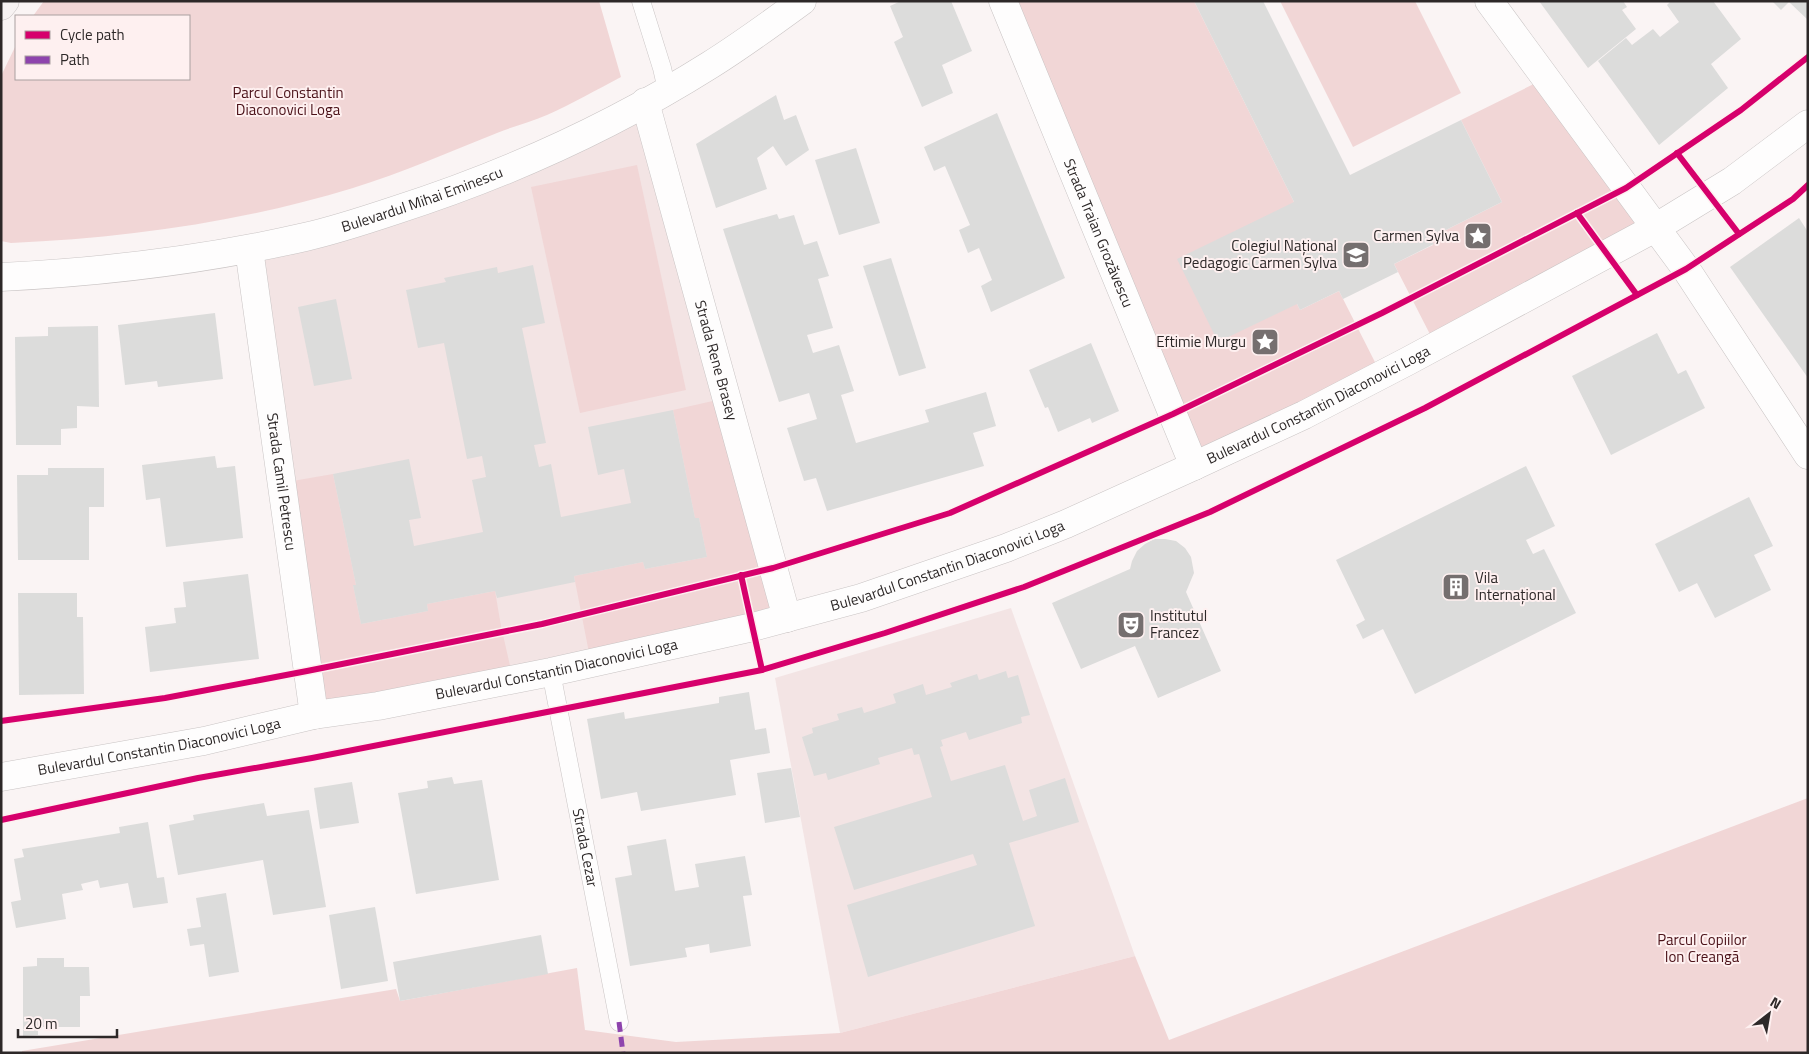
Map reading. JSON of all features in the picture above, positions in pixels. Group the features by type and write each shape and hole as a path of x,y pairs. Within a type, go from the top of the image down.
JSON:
{"main road":[{"path":"1,6 4,1"}],"street":[{"name":"Bulevardul Mihai Eminescu","path":"1,277 107,270 206,257 249,249 308,236 361,221 475,183 571,140 656,96 724,56 802,1"},
{"name":"Strada Traian Grozăvescu","path":"1002,1 1194,466"},
{"path":"1490,1 1686,269 1808,456"},
{"name":"Strada Rene Brasey","path":"656,96 787,618"},
{"name":"Bulevardul Constantin Diaconovici Loga","path":"1,777 204,741 314,715 378,706 551,672 787,618 861,598 1006,548 1066,524 1304,415 1590,264 1655,228 1732,180 1808,124"},
{"name":"Strada Camil Petrescu","path":"249,249 314,715"}],"lane":[{"path":"641,1 662,68 656,96"},
{"name":"Strada Cezar","path":"551,672 620,1022"}],"shaded area":[{"path":"645,102 787,618 314,715 249,249 308,236"},
{"path":"1011,608 1135,956 840,1033 775,678"}],"green space":[{"name":"Parcul Constantin Diaconovici Loga","path":"44,1 599,1 621,77 541,117 389,176 311,200 227,219 184,226 98,237 11,243 1,241 1,76 15,47 15,80 190,80 190,15 34,15"},
{"path":"1003,1 1194,1 1294,202 1297,304 1300,310 1339,291 1381,374 1194,466"},
{"path":"1280,1 1415,1 1461,93 1353,147"},
{"path":"1546,78 1655,228 1436,346 1394,264 1433,245 1430,238 1502,202 1461,120"},
{"path":"637,165 686,390 580,413 531,187"},
{"path":"726,398 787,618 591,663 574,576 643,562 645,569 707,557 699,518 695,518 673,410"},
{"path":"333,474 356,585 353,585 361,624 428,611 427,604 495,591 513,679 314,715 281,483"},
{"name":"Parcul Copiilor Ion Creangă","path":"1808,798 1808,1053 22,1053 22,1051 396,989 400,1001 577,968 585,1030 676,1042 840,1033 1135,956 1169,1040"}],"building":[{"path":"901,1 951,1 972,51 942,65 953,93 922,107 894,42 903,37 890,6"},
{"path":"1194,1 1263,1 1350,175 1461,120 1502,202 1430,238 1434,244 1394,264 1398,272 1343,299 1339,291 1300,310 1297,304 1218,342 1177,259 1294,202"},
{"path":"1539,1 1623,1 1627,7 1622,10 1636,29 1588,68"},
{"path":"1671,1 1713,1 1741,39 1711,64 1728,88 1659,145 1598,61 1626,38 1632,45 1653,29 1660,37 1679,22 1667,5"},
{"path":"1772,1 1808,1 1808,20 1789,2 1781,10"},
{"path":"776,95 784,120 796,115 809,150 786,166 773,146 757,158 767,189 716,208 696,144"},
{"path":"997,113 1065,278 991,312 981,286 992,280 979,248 968,253 959,230 970,225 945,166 934,171 924,147"},
{"path":"856,148 880,223 839,235 815,160"},
{"path":"777,214 779,219 794,215 804,245 817,241 829,276 818,279 833,328 807,335 813,353 839,345 854,391 841,395 856,443 929,422 925,410 986,392 996,426 973,433 984,466 827,511 816,478 804,481 787,428 817,419 809,393 779,402 723,229"},
{"path":"1799,218 1808,232 1808,378 1730,267"},
{"path":"891,258 926,368 899,376 863,266"},
{"path":"533,265 545,323 522,328 546,443 534,445 539,467 551,464 561,517 631,503 624,469 598,475 588,427 673,410 695,518 699,518 707,557 645,569 643,562 574,576 575,582 497,598 495,591 427,604 428,611 361,624 353,585 356,585 333,474 409,459 421,518 409,520 414,546 483,532 472,480 486,477 482,456 467,459 444,343 418,348 406,290 446,282 444,278 497,267 498,273"},
{"path":"336,299 352,379 314,386 298,307"},
{"path":"215,313 223,379 158,387 157,381 125,385 118,325"},
{"path":"98,326 99,407 77,406 77,428 61,429 61,445 16,445 15,337 48,336 48,327"},
{"path":"1657,333 1678,374 1686,370 1705,408 1611,455 1572,376"},
{"path":"1091,343 1119,411 1092,423 1090,418 1058,432 1048,407 1045,408 1029,370"},
{"path":"215,456 217,468 235,466 243,538 166,547 160,498 146,500 142,465"},
{"name":"Vila Internațional","path":"1526,466 1555,526 1526,540 1533,554 1544,549 1576,613 1415,694 1383,629 1363,639 1356,625 1365,620 1336,560"},
{"path":"48,468 104,468 104,507 89,507 89,560 18,560 17,475 48,475"},
{"path":"1749,497 1773,546 1754,555 1771,590 1715,618 1697,583 1679,592 1655,544"},
{"name":"Institutul Francez","path":"1154,539 1176,541 1185,548 1191,557 1194,573 1186,592 1221,671 1158,698 1135,646 1081,669 1052,603 1130,569 1137,551"},
{"path":"248,574 259,659 150,672 145,627 176,623 174,608 186,607 183,582"},
{"path":"18,593 77,593 77,617 83,617 84,694 19,695"},
{"path":"1006,671 1008,678 1018,675 1030,715 1021,717 1022,723 969,740 966,732 941,740 943,746 940,747 951,781 1005,765 1023,821 1037,816 1029,790 1065,778 1079,822 1009,843 1035,926 868,977 847,905 977,865 973,854 854,890 834,827 932,797 919,754 914,755 912,748 878,758 880,764 828,780 826,773 814,776 802,737 813,733 812,728 839,720 837,714 862,707 864,713 896,703 893,694 923,684 926,695 952,687 950,683 977,674 979,680"},
{"path":"749,692 755,730 766,728 770,753 730,760 736,795 641,811 637,792 601,799 587,719 624,712 625,719 719,703 719,697"},
{"path":"791,768 800,817 765,823 757,773"},
{"path":"452,777 454,784 482,780 499,880 416,894 398,793 428,788 427,781"},
{"path":"352,782 359,823 320,829 314,788"},
{"path":"264,803 267,816 309,810 326,907 273,915 263,860 178,875 169,825 194,820 193,815"},
{"path":"148,822 157,878 164,877 168,903 133,908 128,883 100,888 98,880 81,884 83,890 62,894 66,919 16,928 11,902 21,900 14,859 24,857 22,849 120,833 119,827"},
{"path":"666,839 675,891 699,887 695,864 745,856 752,895 743,896 751,946 710,953 709,944 685,948 687,957 630,966 615,878 632,875 627,846"},
{"path":"226,893 239,972 209,977 204,944 190,946 187,929 201,927 196,898"},
{"path":"375,907 388,981 341,989 329,915"},
{"path":"541,935 548,974 400,1001 393,962"},
{"path":"37,958 64,958 64,967 89,967 90,996 80,996 80,1027 38,1027 38,1035 23,1036 23,967 37,966"}],"marked path":[{"path":"619,1022 623,1053"}],"cycle path":[{"path":"1,721 165,698 542,624 773,568 950,513 1173,414 1382,313 1626,188 1741,110 1808,57"},
{"path":"1677,153 1739,234"},
{"path":"1,820 198,778 312,758 762,670 885,633 1024,587 1210,512 1425,408 1686,269 1793,199 1808,185"},
{"path":"1577,213 1637,295"},
{"path":"741,575 762,670"}],"place":[{"name":"Carmen Sylva","path":"1478,236"},
{"name":"Colegiul Național Pedagogic Carmen Sylva","path":"1356,255"},
{"name":"Eftimie Murgu","path":"1265,342"},
{"name":"Vila Internațional","path":"1456,587"},
{"name":"Institutul Francez","path":"1131,625"}]}
